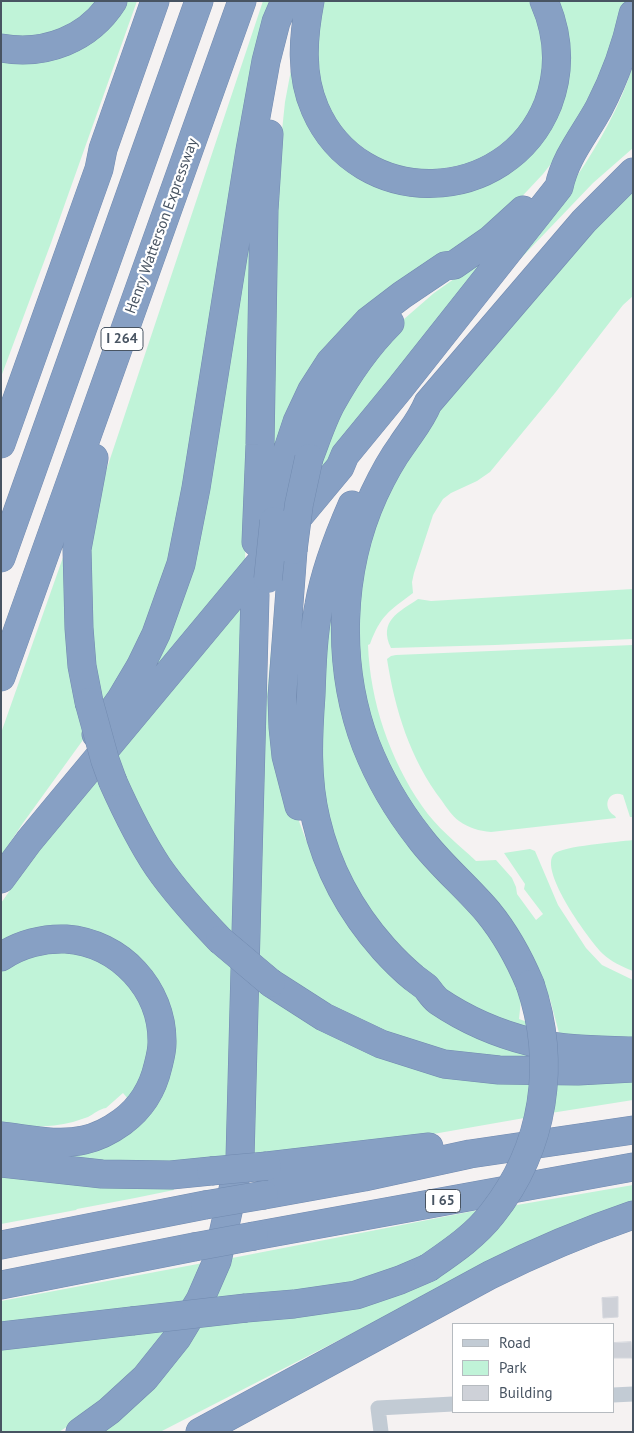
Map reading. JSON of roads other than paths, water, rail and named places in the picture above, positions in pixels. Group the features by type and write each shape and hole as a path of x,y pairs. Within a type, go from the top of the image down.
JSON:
{"highway":[{"path":"1,48 33,50 63,43 89,28 100,18 113,1"},
{"path":"1,444 99,169 103,149 155,1"},
{"name":"I 264","path":"1,558 199,1"},
{"name":"Henry Watterson Expressway","path":"1,677 242,1"},
{"path":"29,841 48,799 121,699 140,667 159,626 181,564 198,478 251,141 266,61 276,22 285,1"},
{"path":"80,1432 109,1411 145,1378 177,1338 200,1300 217,1261 240,1158 253,651 266,604 261,587 256,542 260,445 264,210 268,143 280,58 294,1"},
{"path":"310,1 304,55 305,76 315,110 323,125 343,150 368,168 395,179 431,184 447,183 481,174 500,163 525,142 535,128 552,94 557,62 554,29 544,1"},
{"path":"1,879 29,841 340,467 345,455 559,187 562,173 609,87 633,14"},
{"path":"202,115 205,151 93,462 77,549 79,628 85,684 105,760 113,782 138,834 158,866 184,900 220,940 271,983 324,1017 382,1044 444,1064 499,1070 578,1071 633,1068"},
{"path":"1,412 89,166 103,149"},
{"path":"340,467 351,460 478,317 610,175 633,156"},
{"path":"1,1336 132,1320 294,1304 356,1295 428,1268 470,1236 492,1214 520,1170 531,1142 541,1107 544,1084 541,1024 537,1005 530,984 512,947 498,925 420,839 393,799 377,770 366,745 352,694 346,646 347,593 350,569 363,522 383,477 402,443 422,417 428,403 584,221 633,172"},
{"path":"261,587 283,464 297,422 312,390 330,362 368,321 445,266 454,264 490,240 528,206 550,180 562,173"},
{"path":"454,264 448,273 414,300 376,336 331,404 309,458 299,504 293,550 282,697 286,756 299,808 331,883 363,936 407,981 423,994 432,996 462,1015 508,1035 532,1042 575,1049 633,1051"},
{"path":"428,403 419,408 373,468 354,500 328,567 319,605 314,641 308,742 309,772 316,819 327,854 338,880 361,920 384,949 426,988 432,996"},
{"path":"1,957 14,949 29,944 61,939 85,942 110,952 120,958 136,973 153,1000 160,1021 162,1043 156,1077 145,1097 129,1117 108,1131 85,1140 54,1143 1,1136"},
{"path":"1,1162 102,1174 171,1175 442,1146 633,1113"},
{"path":"1,1245 205,1205 364,1177 470,1154 633,1130"},
{"name":"I 65","path":"1,1285 194,1246 633,1167"},
{"path":"200,1432 530,1254 633,1215"},
{"path":"177,1432 190,1425 254,1402"}],"street":[{"path":"614,1395 633,1394"},
{"path":"381,1432 378,1408 452,1404"}]}
